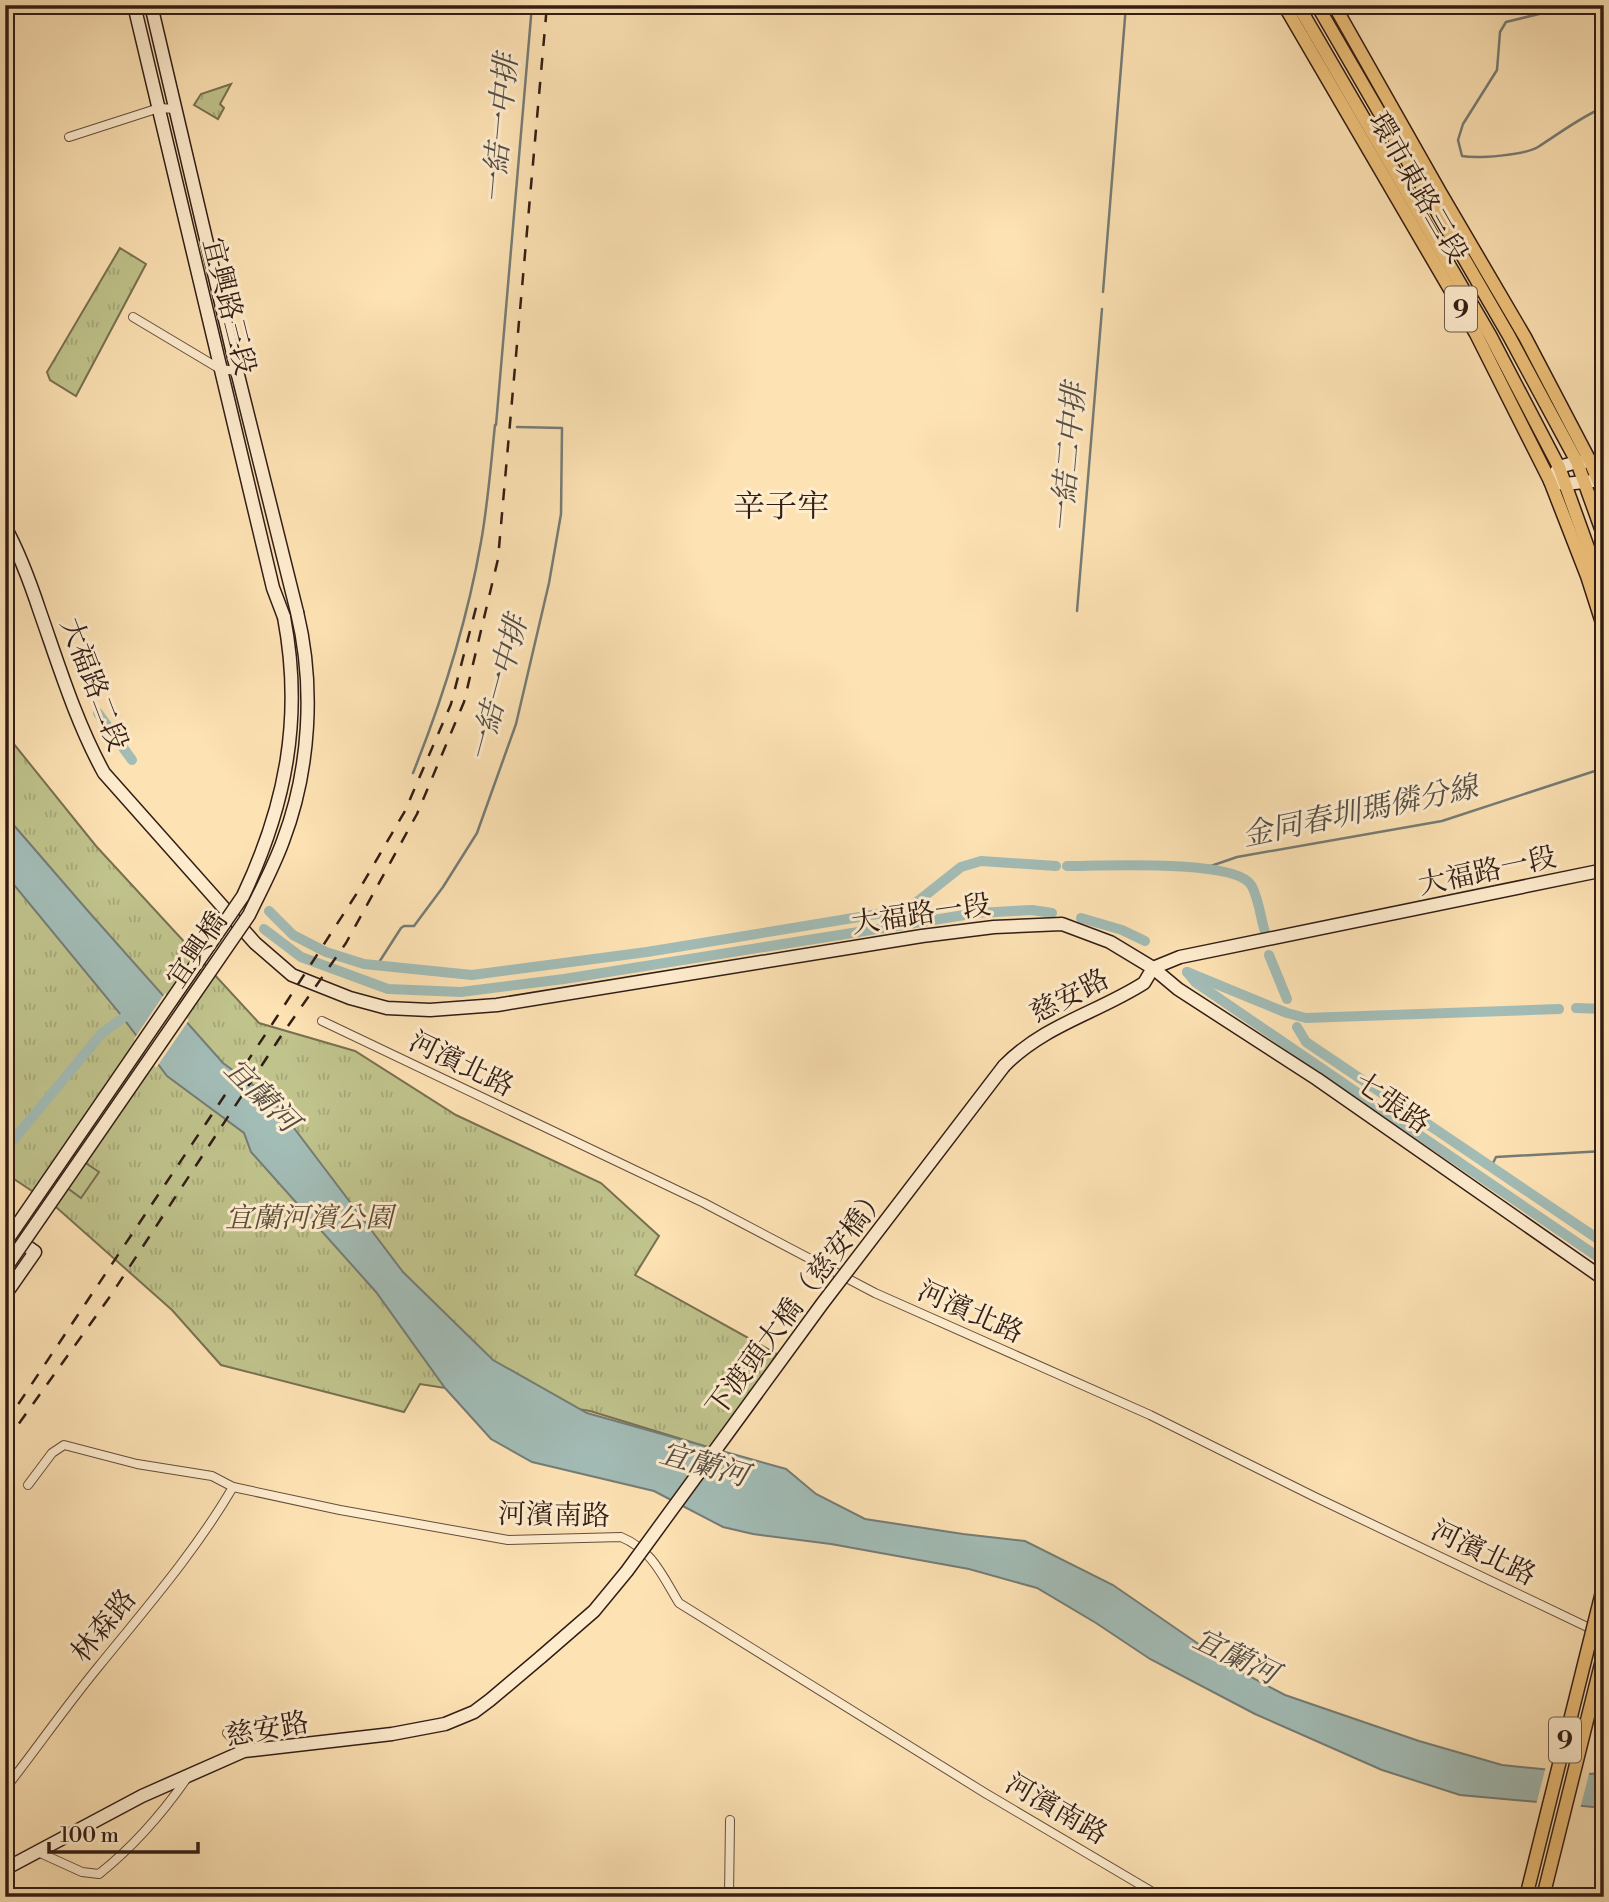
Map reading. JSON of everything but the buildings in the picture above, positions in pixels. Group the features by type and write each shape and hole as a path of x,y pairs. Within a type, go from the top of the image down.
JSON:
{"main road":[{"name":"環市東路三段","path":"1284,5 1476,334 1550,481 1587,576 1604,629"},
{"name":"環市東路三段","path":"1298,5 1490,335 1559,467 1604,592"},
{"name":"環市東路三段","path":"1317,5 1583,462 1601,480 1604,495"},
{"name":"環市東路三段","path":"1334,5 1525,337 1583,462 1583,481 1604,537"},
{"name":"9","path":"1526,1897 1604,1584"},
{"name":"9","path":"1543,1897 1604,1652"}],"street":[{"name":"宜興路三段","path":"134,5 273,588 284,617"},
{"name":"宜興路三段","path":"151,5 297,612"},
{"path":"69,137 159,108 176,109"},
{"path":"133,317 220,369 237,371"},
{"path":"1601,480 1565,484 1550,481 1559,467 1604,461"},
{"name":"大福路二段","path":"5,527 19,551 67,688 90,748 104,773 248,937"},
{"name":"宜興橋","path":"5,1269 249,915 276,861 293,809 307,734 309,677 297,612"},
{"name":"宜興橋","path":"5,1243 243,896 262,856 273,824 289,756 293,675 284,617"},
{"name":"大福路一段","path":"248,937 292,975 315,986 387,1008 430,1010 497,1004 922,936 1030,924 1062,923 1110,942 1153,968 1180,957 1604,870"},
{"name":"慈安路","path":"1004,1066 1038,1037 1144,983 1153,968"},
{"name":"七張路","path":"1153,968 1178,989 1317,1079 1604,1279"},
{"name":"河濱北路","path":"322,1021 704,1203 875,1293 1150,1415 1604,1635"},
{"name":"下渡頭大橋（慈安橋）","path":"541,1657 594,1611 627,1571 822,1304 1004,1066"},
{"path":"5,1231 35,1252 5,1295"},
{"path":"5,1256 23,1269"},
{"name":"河濱南路","path":"28,1485 52,1453 64,1446 137,1464 212,1476 233,1487 340,1510 508,1540 621,1537 638,1544 657,1566 679,1603 985,1793 1161,1897"},
{"name":"林森路","path":"5,1789 94,1672 176,1572 214,1520 233,1487"},
{"name":"慈安路","path":"5,1869 142,1796 244,1751 392,1734 445,1724 474,1712 541,1657"},
{"path":"227,1733 244,1751"},
{"path":"38,1852 82,1872 99,1874 130,1848 190,1773"},
{"path":"729,1897 730,1820"}],"green space":[{"path":"231,84 220,104 224,108 218,119 194,105 201,94"},
{"path":"120,248 146,264 76,396 50,380 47,372"},
{"name":"宜蘭河濱公園","path":"5,733 96,846 259,1023 355,1051 456,1115 601,1183 659,1236 635,1275 777,1354 714,1449 590,1411 420,1384 404,1412 221,1365 172,1310 56,1207 5,1173"},
{"path":"65,1149 99,1172 81,1198 47,1173"}],"water":[{"name":"宜蘭河","path":"5,815 223,1063 272,1099 403,1272 493,1360 587,1413 786,1469 816,1494 865,1519 1025,1541 1113,1585 1232,1667 1285,1695 1419,1741 1502,1765 1592,1774 1604,1771 1604,1808 1460,1795 1382,1770 1255,1714 1150,1659 1037,1588 969,1569 723,1527 654,1491 532,1462 491,1439 445,1388 376,1292 251,1152 244,1133 167,1076 117,1010 5,874"}],"pier":[{"path":"165,993 189,1020 156,1068 134,1039"},
{"path":"1546,1766 1590,1770 1580,1809 1536,1805"}],"waterway":[{"name":"一結一中排","path":"496,425 532,5"},
{"name":"一結二中排","path":"1103,292 1126,5"},
{"path":"1546,5 1543,13 1506,22 1500,32 1497,70 1463,124 1458,140 1462,156 1501,156 1532,150 1604,107"},
{"name":"一結二中排","path":"1077,611 1102,309"},
{"path":"413,773 444,688 469,601 483,527 495,425"},
{"name":"一結一中排","path":"376,967 401,928 414,926 443,887 477,833 516,724 549,583 561,514 562,428 517,427"},
{"path":"98,713 132,760"},
{"name":"金同春圳瑪僯分線","path":"1205,868 1237,857 1442,821 1604,768"},
{"path":"269,911 293,935 326,952 364,964 472,975 647,952 908,909 961,867 981,861 1056,866"},
{"path":"1067,866 1165,866 1220,871 1240,877 1253,889 1265,932"},
{"path":"264,929 301,957 388,989 461,992 564,979 977,913 1032,910 1052,913"},
{"path":"1081,918 1122,930 1145,941"},
{"path":"1269,955 1287,999"},
{"path":"1187,972 1195,982 1604,1261"},
{"path":"1187,972 1287,1013 1306,1018 1559,1009"},
{"path":"1576,1008 1604,1009"},
{"path":"5,1150 102,1033 133,1011"},
{"path":"1297,1027 1306,1042 1604,1243"},
{"path":"1492,1165 1496,1157 1604,1151"}],"railway":[{"path":"5,1443 111,1295 281,1036 346,943 417,814 464,702 498,559 547,5"},
{"path":"5,1424 269,1029 359,890 405,811 451,704 478,600"}],"district":[{"name":"辛子牢","path":"781,506"}]}
